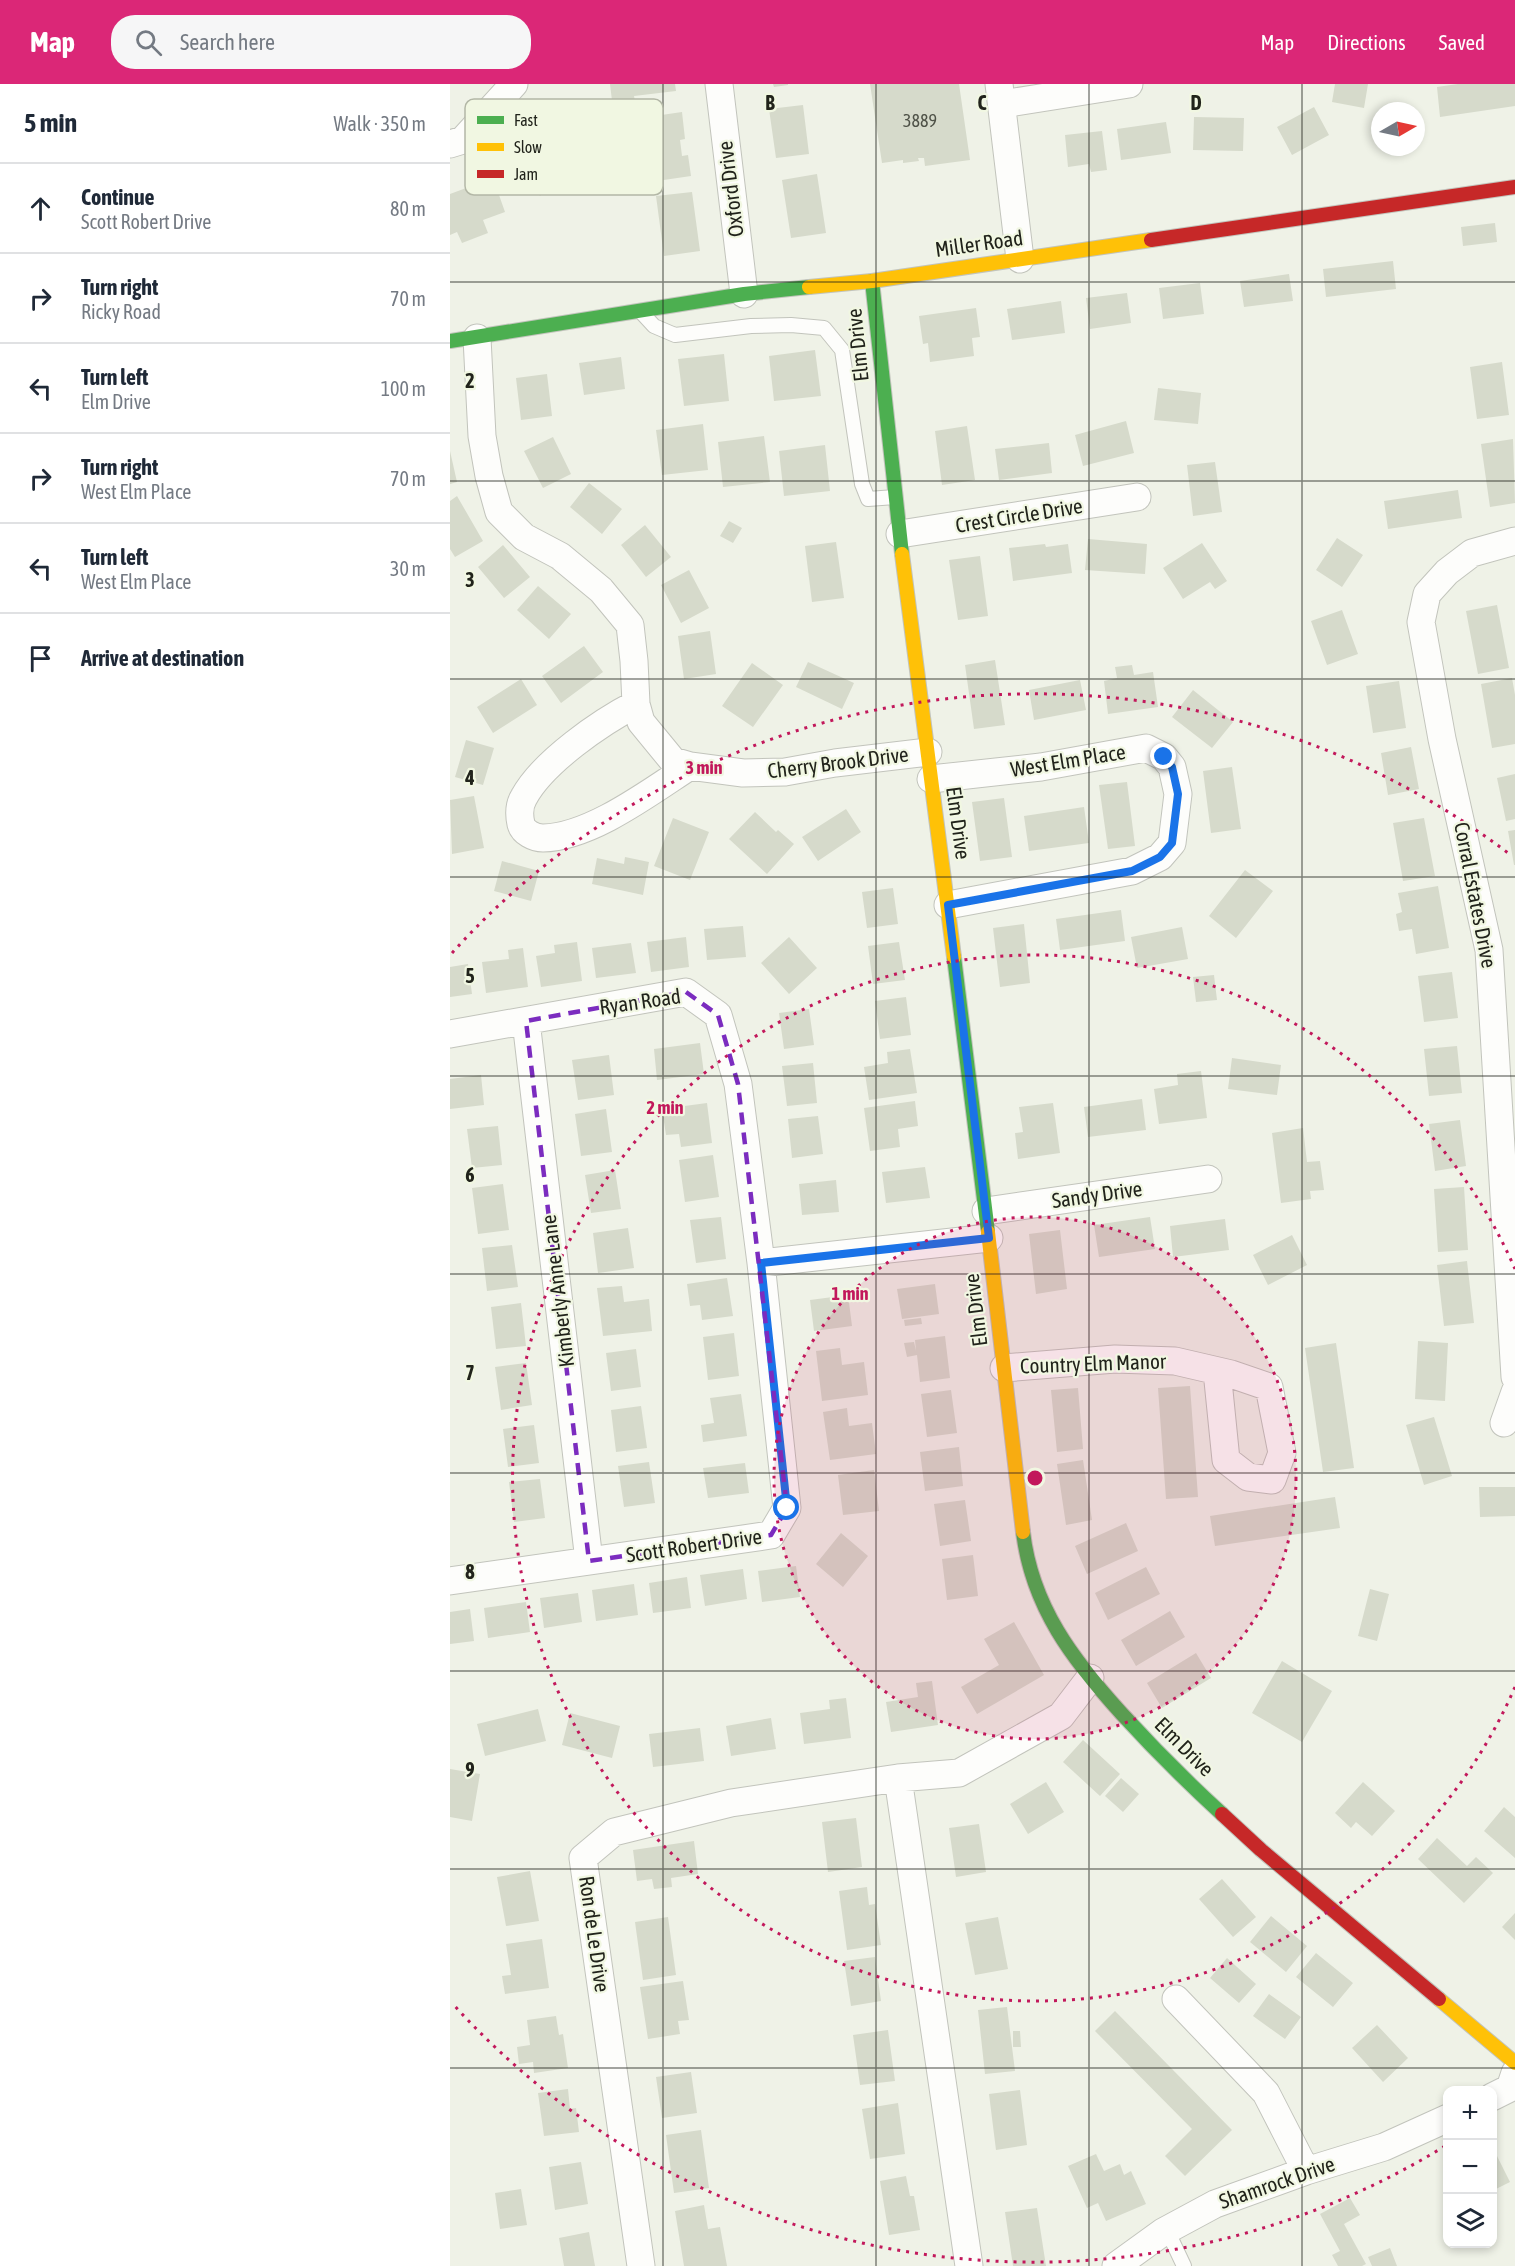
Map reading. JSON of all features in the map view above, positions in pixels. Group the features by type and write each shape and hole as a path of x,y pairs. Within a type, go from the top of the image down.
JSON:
{"street":[{"path":"500,99 514,84"},
{"name":"Oxford Drive","path":"719,84 744,294"},
{"path":"1020,259 1001,94 1129,84"},
{"path":"450,144 465,138"},
{"name":"Miller Road","path":"450,341 744,294 872,281 1515,187"},
{"name":"Elm Drive","path":"872,281 895,497 986,1211 1025,1548 1036,1589 1059,1636 1090,1678 1167,1762 1261,1850 1515,2063"},
{"name":"Cherry Brook Drive","path":"477,338 482,436 489,477 499,512 524,537 560,556 601,590 630,625 636,704 642,722 673,761 690,766 743,773 784,772 835,763 928,752"},
{"name":"Crest Circle Drive","path":"900,534 1137,497"},
{"name":"Corral Estates Drive","path":"1515,541 1472,553 1447,572 1427,594 1421,622 1442,739 1489,950 1515,1377"},
{"path":"636,704 614,715 595,729 558,757 538,778 523,798 519,810 521,826 528,834 541,838 586,827 613,815 690,766"},
{"name":"West Elm Place","path":"931,779 1041,767 1146,748 1164,757 1172,767 1178,794 1172,843 1160,857 1132,871 948,905"},
{"name":"Ryan Road","path":"450,1034 686,992 718,1015 738,1084 761,1263"},
{"name":"Kimberly Anne Lane","path":"526,1021 589,1561"},
{"name":"Sandy Drive","path":"986,1211 1208,1179"},
{"path":"761,1263 989,1238"},
{"name":"Scott Robert Drive","path":"450,1581 771,1535 787,1508 761,1263"},
{"name":"Country Elm Manor","path":"1004,1368 1115,1359 1175,1361 1217,1371"},
{"path":"1504,1423 1515,1392"},
{"name":"Ron de Le Drive","path":"641,2266 583,1858 614,1832 731,1803 898,1778 959,1773 1061,1716 1090,1678"},
{"path":"898,1778 969,2266"},
{"path":"1176,1999 1266,2093 1306,2171"},
{"path":"1497,2094 1510,2088 1515,2073"},
{"name":"Shamrock Drive","path":"1116,2266 1167,2230 1215,2204 1306,2171 1384,2147 1443,2120"}],"lane":[{"path":"640,311 654,326 675,334 751,326 791,325 824,328 842,350 862,484 868,499 895,497"},
{"path":"1167,2230 1184,2266"}],"highlighted area":[{"path":"686,992 718,1015 738,1084 787,1508 771,1535 589,1561 526,1021"}],"building":[{"path":"610,84 675,84 676,91 634,96 635,99 612,99"},
{"path":"773,84 788,84 788,85 774,87"},
{"path":"870,84 959,84 970,160 925,166 924,158 903,163 903,160 882,163"},
{"path":"1335,84 1368,84 1364,108 1332,102"},
{"path":"1458,84 1515,84 1515,106 1440,117 1437,87"},
{"path":"803,105 809,154 776,158 769,109"},
{"path":"1314,107 1329,135 1292,155 1277,127"},
{"path":"682,112 685,139 680,140 682,156 688,155 691,176 663,180 663,115"},
{"path":"1194,117 1244,118 1243,151 1193,150"},
{"path":"1166,122 1171,153 1121,160 1117,129"},
{"path":"1102,131 1107,170 1091,172 1089,164 1068,167 1065,135"},
{"path":"817,174 826,233 791,238 782,180"},
{"path":"465,188 465,195 499,195 505,212 483,220 488,233 462,243 457,232 450,235 450,194"},
{"path":"692,192 700,251 664,256 656,196"},
{"path":"1495,223 1497,242 1463,246 1461,227"},
{"path":"1393,261 1396,289 1326,297 1323,269"},
{"path":"1289,274 1293,301 1244,307 1240,281"},
{"path":"1200,283 1204,314 1163,319 1159,288"},
{"path":"1127,293 1131,323 1090,329 1086,298"},
{"path":"1061,301 1065,333 1012,340 1007,309"},
{"path":"976,308 980,337 972,338 974,356 930,362 928,343 923,344 919,316"},
{"path":"815,350 821,396 774,401 769,356"},
{"path":"724,354 729,401 684,406 678,359"},
{"path":"621,357 625,389 584,395 579,363"},
{"path":"1502,362 1509,415 1477,419 1470,367"},
{"path":"547,374 552,416 521,420 516,378"},
{"path":"1158,388 1201,393 1198,424 1154,420"},
{"path":"1126,421 1134,453 1083,466 1075,435"},
{"path":"703,424 708,470 662,475 656,430"},
{"path":"967,426 975,480 942,485 935,431"},
{"path":"764,436 770,482 723,487 718,442"},
{"path":"553,437 571,474 543,488 524,451"},
{"path":"1513,439 1515,503 1490,507 1481,444"},
{"path":"1049,443 1052,473 999,480 995,449"},
{"path":"825,445 830,491 784,496 779,451"},
{"path":"450,451 457,482 450,484"},
{"path":"1215,462 1222,512 1193,516 1187,465"},
{"path":"589,483 622,509 602,534 570,507"},
{"path":"1458,490 1462,518 1388,529 1384,501"},
{"path":"457,496 483,541 455,557 450,549 450,501"},
{"path":"729,521 742,528 733,543 720,536"},
{"path":"645,525 671,557 646,577 621,545"},
{"path":"1337,538 1363,555 1342,587 1316,570"},
{"path":"1088,539 1147,544 1145,574 1085,570"},
{"path":"836,542 844,598 812,602 805,546"},
{"path":"1202,543 1227,581 1215,589 1210,582 1183,599 1163,568"},
{"path":"1045,544 1046,547 1068,544 1072,573 1013,581 1009,548"},
{"path":"503,545 530,577 504,598 478,567"},
{"path":"980,556 988,616 958,620 949,560"},
{"path":"689,570 709,608 681,623 661,585"},
{"path":"538,586 571,614 549,639 517,610"},
{"path":"1497,605 1509,668 1478,674 1466,611"},
{"path":"1342,610 1358,654 1327,665 1311,621"},
{"path":"710,631 716,674 684,679 678,636"},
{"path":"584,646 603,672 561,703 542,676"},
{"path":"995,660 1005,725 974,729 965,665"},
{"path":"808,662 854,683 842,709 796,687"},
{"path":"752,663 783,685 753,727 722,706"},
{"path":"1132,665 1134,675 1153,672 1158,707 1108,714 1104,681 1117,678 1115,667"},
{"path":"1512,678 1515,695 1515,744 1492,748 1481,684"},
{"path":"521,679 537,705 493,733 477,707"},
{"path":"1080,680 1086,710 1034,720 1029,690"},
{"path":"1399,681 1406,728 1373,733 1366,686"},
{"path":"1193,690 1233,722 1212,748 1172,717"},
{"path":"466,740 494,748 483,785 455,777"},
{"path":"1411,747 1419,789 1388,795 1381,753"},
{"path":"1232,767 1241,829 1211,833 1203,771"},
{"path":"1515,774 1515,819 1506,821 1497,778"},
{"path":"1127,782 1135,846 1108,849 1099,785"},
{"path":"474,796 484,848 452,854 450,800"},
{"path":"1004,798 1012,857 980,861 972,802"},
{"path":"1084,807 1089,843 1029,851 1024,816"},
{"path":"846,809 861,832 818,861 802,837"},
{"path":"755,812 776,832 778,830 794,844 767,874 729,839"},
{"path":"673,818 709,832 690,880 654,866"},
{"path":"1424,818 1435,876 1403,881 1393,823"},
{"path":"1515,830 1515,865 1514,865 1508,831"},
{"path":"625,857 649,862 643,895 592,884 597,858 624,864"},
{"path":"502,861 539,871 531,901 494,891"},
{"path":"1245,870 1273,891 1236,938 1209,916"},
{"path":"1438,886 1449,948 1416,954 1412,929 1399,931 1396,914 1402,912 1398,893"},
{"path":"893,888 898,924 867,928 862,892"},
{"path":"1121,910 1125,941 1060,950 1056,919"},
{"path":"1024,924 1030,983 1000,987 993,928"},
{"path":"743,926 746,957 707,960 704,929"},
{"path":"1182,927 1188,959 1137,968 1131,937"},
{"path":"686,937 689,967 651,972 647,942"},
{"path":"789,937 817,968 789,994 761,963"},
{"path":"577,942 582,981 541,987 536,956 555,953 554,945"},
{"path":"899,942 905,980 873,984 868,946"},
{"path":"631,943 636,973 596,978 592,948"},
{"path":"523,948 528,987 486,993 482,962 509,959 508,950"},
{"path":"468,964 472,994 450,997 450,967"},
{"path":"1452,972 1458,1018 1424,1022 1418,976"},
{"path":"1214,975 1217,1000 1196,1002 1193,977"},
{"path":"906,997 911,1035 880,1039 875,1001"},
{"path":"809,1009 814,1045 784,1049 779,1013"},
{"path":"700,1043 704,1074 657,1080 654,1049"},
{"path":"1457,1046 1462,1093 1429,1096 1424,1049"},
{"path":"910,1049 917,1093 869,1100 864,1067 888,1063 887,1052"},
{"path":"609,1055 614,1095 578,1100 572,1060"},
{"path":"1232,1058 1281,1065 1277,1095 1228,1089"},
{"path":"813,1063 817,1103 787,1106 782,1066"},
{"path":"1201,1071 1207,1118 1159,1124 1154,1089 1178,1085 1177,1074"},
{"path":"481,1075 484,1105 450,1109 450,1079"},
{"path":"1142,1099 1146,1130 1088,1137 1084,1107"},
{"path":"915,1101 918,1126 898,1129 900,1147 870,1151 864,1108"},
{"path":"707,1103 712,1143 681,1147 679,1134 666,1135 662,1109"},
{"path":"1053,1103 1060,1153 1018,1159 1015,1133 1023,1132 1019,1107"},
{"path":"606,1109 612,1152 581,1156 575,1114"},
{"path":"818,1116 823,1154 792,1158 788,1119"},
{"path":"1460,1120 1466,1166 1435,1171 1429,1124"},
{"path":"498,1126 502,1165 472,1168 467,1129"},
{"path":"1303,1128 1307,1162 1320,1161 1324,1190 1310,1191 1311,1199 1281,1203 1272,1133"},
{"path":"713,1155 719,1197 685,1202 679,1160"},
{"path":"925,1167 930,1198 886,1203 882,1172"},
{"path":"615,1170 621,1209 591,1213 585,1175"},
{"path":"836,1180 839,1212 802,1215 799,1184"},
{"path":"503,1184 509,1230 478,1234 472,1188"},
{"path":"1464,1187 1468,1250 1438,1252 1434,1189"},
{"path":"721,1217 726,1259 696,1263 690,1220"},
{"path":"1150,1217 1155,1249 1099,1257 1094,1225"},
{"path":"1225,1219 1229,1250 1173,1257 1170,1226"},
{"path":"628,1228 634,1268 598,1273 593,1233"},
{"path":"1060,1230 1067,1289 1036,1294 1029,1234"},
{"path":"1292,1235 1307,1265 1268,1285 1253,1255"},
{"path":"512,1245 518,1287 487,1291 482,1248"},
{"path":"1467,1261 1474,1323 1444,1326 1437,1265"},
{"path":"727,1278 733,1316 702,1320 700,1305 690,1306 687,1284"},
{"path":"935,1284 939,1314 902,1319 897,1289"},
{"path":"622,1286 624,1302 649,1299 652,1331 603,1336 597,1288"},
{"path":"848,1295 852,1326 814,1331 810,1300"},
{"path":"521,1303 526,1346 496,1349 491,1307"},
{"path":"921,1318 922,1324 905,1326 904,1320"},
{"path":"734,1333 739,1376 708,1380 703,1337"},
{"path":"945,1336 950,1378 920,1382 917,1355 907,1357 904,1343 914,1342 916,1351 915,1340"},
{"path":"1418,1341 1448,1343 1445,1401 1415,1399"},
{"path":"1336,1343 1354,1468 1323,1472 1305,1348"},
{"path":"840,1348 842,1365 864,1362 868,1395 822,1401 816,1351"},
{"path":"636,1349 641,1387 611,1391 606,1353"},
{"path":"526,1363 532,1405 501,1410 495,1367"},
{"path":"1190,1386 1198,1497 1166,1499 1158,1388"},
{"path":"1078,1388 1083,1449 1057,1452 1051,1390"},
{"path":"951,1390 957,1433 927,1437 921,1394"},
{"path":"741,1394 747,1436 703,1442 701,1425 714,1423 710,1398"},
{"path":"641,1406 647,1448 616,1452 611,1410"},
{"path":"847,1408 849,1426 872,1423 876,1454 830,1460 823,1412"},
{"path":"1434,1417 1452,1476 1424,1485 1406,1425"},
{"path":"534,1425 539,1463 508,1467 503,1429"},
{"path":"959,1447 963,1486 925,1491 920,1452"},
{"path":"1083,1460 1092,1520 1066,1525 1057,1464"},
{"path":"649,1462 655,1503 624,1507 618,1466"},
{"path":"745,1463 749,1493 708,1498 703,1468"},
{"path":"874,1470 879,1511 843,1515 838,1475"},
{"path":"540,1479 545,1518 514,1522 509,1482"},
{"path":"1479,1487 1515,1487 1515,1516 1480,1517"},
{"path":"1335,1497 1340,1528 1215,1546 1210,1516"},
{"path":"965,1500 971,1541 940,1546 934,1504"},
{"path":"1126,1523 1138,1551 1087,1574 1075,1546"},
{"path":"841,1533 868,1556 843,1587 816,1564"},
{"path":"973,1555 978,1596 947,1600 942,1559"},
{"path":"796,1566 800,1597 762,1602 758,1571"},
{"path":"1146,1567 1160,1594 1108,1620 1095,1593"},
{"path":"743,1569 747,1599 705,1606 700,1575"},
{"path":"687,1577 691,1608 653,1613 649,1583"},
{"path":"634,1584 638,1615 596,1621 592,1590"},
{"path":"1370,1589 1389,1594 1377,1641 1358,1636"},
{"path":"578,1593 582,1622 544,1628 540,1598"},
{"path":"526,1602 530,1632 488,1638 484,1608"},
{"path":"470,1609 474,1641 450,1644 450,1612"},
{"path":"1170,1611 1185,1637 1136,1666 1121,1640"},
{"path":"1014,1622 1044,1675 977,1714 961,1687 999,1665 984,1639"},
{"path":"1196,1653 1211,1678 1162,1708 1147,1683"},
{"path":"1282,1661 1332,1691 1302,1742 1252,1713"},
{"path":"932,1681 938,1725 891,1732 886,1702 918,1697 916,1683"},
{"path":"846,1698 851,1738 804,1744 800,1713 830,1709 829,1700"},
{"path":"538,1709 546,1741 485,1756 477,1724"},
{"path":"570,1713 620,1726 612,1758 562,1745"},
{"path":"771,1718 776,1749 731,1756 726,1726"},
{"path":"700,1728 704,1761 653,1767 649,1734"},
{"path":"1083,1740 1120,1774 1100,1796 1063,1762"},
{"path":"450,1769 480,1774 472,1821 450,1817"},
{"path":"1121,1778 1139,1794 1123,1812 1105,1796"},
{"path":"1046,1782 1064,1812 1028,1834 1010,1804"},
{"path":"1363,1782 1395,1811 1372,1836 1356,1822 1351,1828 1335,1813"},
{"path":"1504,1807 1515,1817 1515,1858 1484,1831"},
{"path":"856,1818 862,1867 828,1872 822,1822"},
{"path":"979,1824 986,1872 956,1877 949,1828"},
{"path":"1437,1838 1467,1866 1476,1857 1493,1873 1464,1903 1418,1859"},
{"path":"694,1841 698,1874 671,1878 672,1887 654,1889 652,1879 637,1881 633,1850"},
{"path":"530,1871 539,1921 506,1926 497,1877"},
{"path":"1222,1879 1256,1917 1233,1937 1199,1899"},
{"path":"867,1887 869,1905 875,1904 881,1945 847,1950 839,1891"},
{"path":"1515,1913 1515,1940 1502,1927"},
{"path":"1271,1916 1307,1946 1286,1972 1250,1942"},
{"path":"668,1917 676,1975 643,1980 635,1922"},
{"path":"998,1917 1008,1969 975,1975 965,1923"},
{"path":"542,1939 549,1988 505,1994 502,1976 511,1975 506,1944"},
{"path":"1316,1953 1353,1983 1333,2007 1296,1977"},
{"path":"875,1957 881,2001 851,2006 844,1961"},
{"path":"1227,1958 1256,1984 1239,2003 1210,1978"},
{"path":"683,1981 689,2020 678,2021 680,2034 648,2039 640,1987"},
{"path":"1269,1994 1301,2017 1285,2039 1253,2016"},
{"path":"1007,2007 1015,2071 985,2074 978,2010"},
{"path":"1115,2011 1232,2130 1185,2176 1165,2156 1192,2129 1095,2031"},
{"path":"556,2016 559,2035 563,2034 568,2068 534,2073 533,2062 519,2064 517,2047 530,2045 527,2020"},
{"path":"1377,2025 1408,2058 1383,2082 1352,2048"},
{"path":"888,2030 895,2081 860,2085 853,2035"},
{"path":"1013,2031 1020,2031 1021,2047 1013,2047"},
{"path":"691,2072 697,2113 662,2118 656,2077"},
{"path":"568,2089 570,2109 576,2108 579,2132 544,2136 538,2093"},
{"path":"1020,2090 1027,2145 996,2150 989,2094"},
{"path":"898,2103 905,2154 870,2159 862,2109"},
{"path":"701,2130 709,2188 674,2193 666,2135"},
{"path":"1096,2154 1104,2171 1120,2164 1124,2175 1131,2171 1146,2204 1106,2221 1098,2203 1087,2208 1068,2166"},
{"path":"1497,2156 1510,2182 1497,2188"},
{"path":"581,2162 588,2204 555,2210 549,2167"},
{"path":"906,2176 910,2196 914,2196 920,2230 889,2235 880,2181"},
{"path":"521,2189 527,2225 500,2229 495,2193"},
{"path":"1350,2198 1360,2215 1344,2224 1366,2264 1338,2266 1332,2255 1340,2251 1320,2214"},
{"path":"704,2205 708,2229 720,2227 727,2266 684,2266 675,2211"},
{"path":"1037,2208 1046,2266 1013,2266 1005,2212"},
{"path":"589,2232 595,2266 564,2266 559,2238"},
{"path":"1390,2248 1397,2266 1372,2266 1368,2257"}],"traffic: fast":[{"path":"872,281 902,554"},
{"path":"450,341 744,294 809,287"},
{"path":"954,957 988,1232"},
{"path":"1023,1532 1035,1584 1045,1608 1072,1652 1104,1694 1134,1727 1222,1814"}],"traffic: slow":[{"path":"809,287 872,281 1151,240"},
{"path":"902,554 954,957"},
{"path":"988,1232 1023,1532"},
{"path":"1439,1999 1515,2063"}],"traffic: jam":[{"path":"1151,240 1515,187"},
{"path":"1222,1814 1261,1850 1439,1999"}],"route":[{"path":"787,1508 761,1263 989,1238 948,905 1132,871 1160,857 1172,843 1178,794 1172,767 1164,757"}]}
